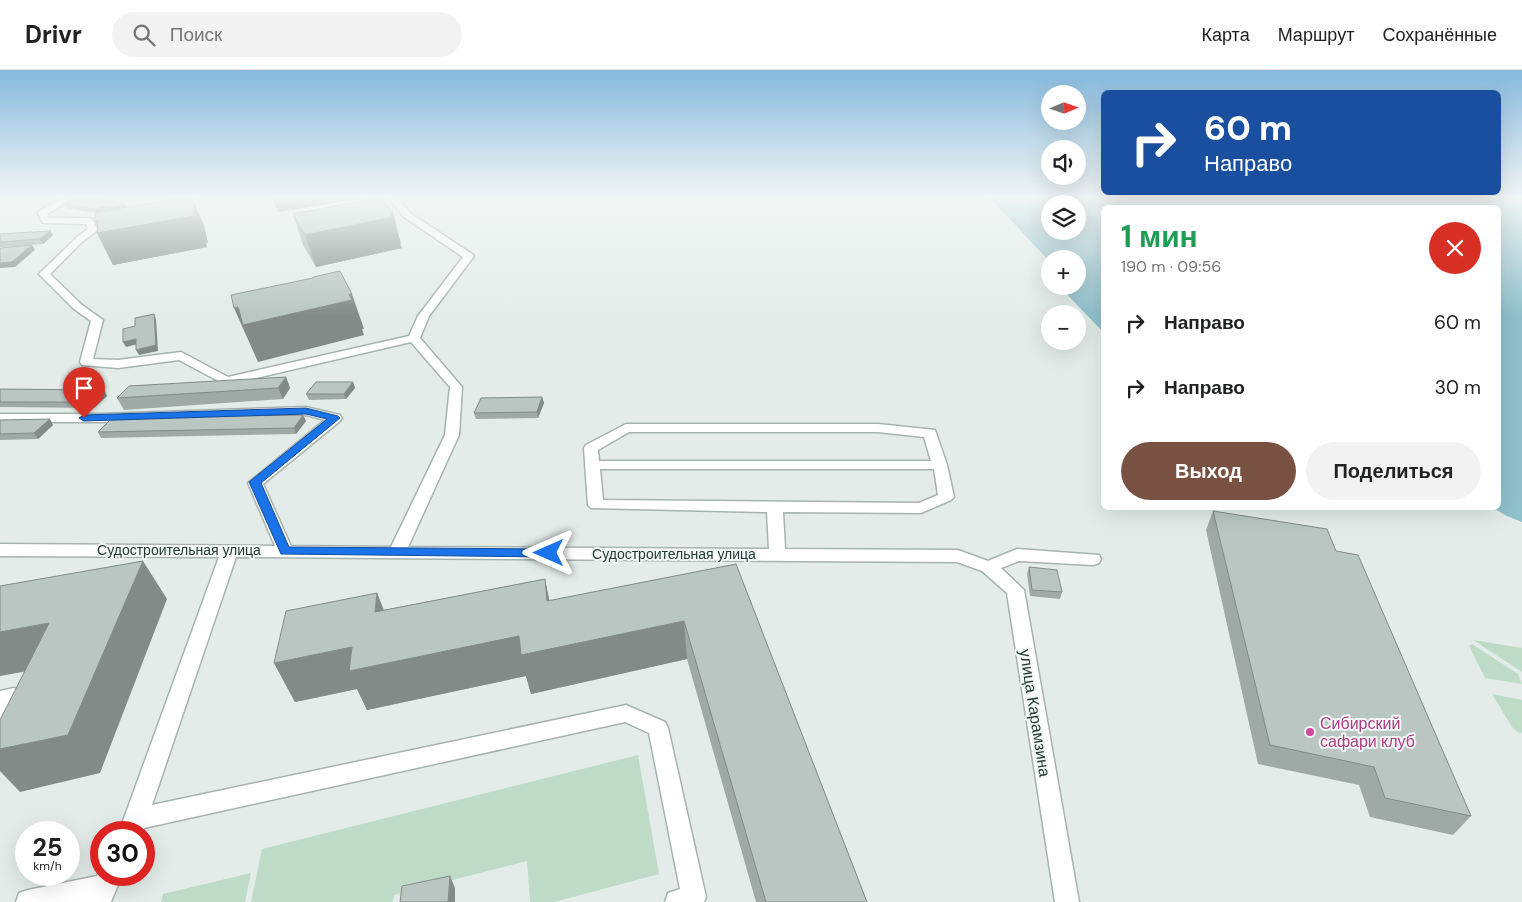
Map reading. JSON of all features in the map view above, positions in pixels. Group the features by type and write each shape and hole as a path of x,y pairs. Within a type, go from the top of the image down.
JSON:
{"street":[{"path":"82,237 44,274 78,307 96,320 86,362 118,364 182,356 226,381 414,338"},
{"path":"414,338 424,316 469,256 437,237"},
{"path":"397,552 452,435 456,387 414,338"},
{"path":"0,418 101,418 306,411 335,418 255,482 285,551"},
{"path":"626,428 878,428 930,433 940,465 946,496 922,508 596,505 591,448 626,428"},
{"path":"593,465 940,465"},
{"path":"775,506 777,554"},
{"name":"Судостроительная улица","path":"0,550 958,556"},
{"path":"135,821 230,550"},
{"path":"988,567 1017,555 1093,559"},
{"name":"улица Карамзина","path":"958,556 988,567 1015,590 1067,902"},
{"path":"0,699 14,696 0,722"},
{"path":"155,821 626,713 658,728 694,897 677,902"},
{"path":"28,902 105,888"}],"green space":[{"path":"1473,640 1522,648 1522,672"},
{"path":"1472,644 1518,674 1522,684 1485,678 1469,646"},
{"path":"1492,694 1522,700 1522,732 1520,734 1512,727"},
{"path":"638,755 659,874 554,902 530,902 527,861 394,895 393,902 251,902 262,849"},
{"path":"251,873 245,902 161,902 163,894"}],"water":[{"path":"1026,237 1041,237 1041,240 1086,240 1086,237 1101,237 1101,330 1086,314 1086,305 1077,305 1068,295 1086,295 1086,250 1041,250 1041,252"},
{"path":"1501,237 1522,237 1522,522 1496,510 1501,510"}],"building":[{"path":"0,237 43,237 40,239 0,242"},
{"path":"32,245 12,262 0,263 0,248"},
{"path":"340,271 352,294 349,294 352,300 243,325 238,307 234,308 231,295"},
{"path":"154,314 156,345 136,350 136,339 123,342 123,329 135,326 135,318"},
{"path":"286,377 278,388 117,398 129,386"},
{"path":"316,382 353,382 344,394 306,394"},
{"path":"0,389 104,390 90,402 0,402"},
{"path":"542,397 537,412 474,413 481,398"},
{"path":"303,415 294,428 98,432 112,418"},
{"path":"50,419 34,433 0,434 0,420"},
{"path":"1213,511 1327,529 1336,551 1358,555 1471,816 1385,798 1374,767 1270,745"},
{"path":"143,561 68,735 0,749 0,720 49,623 0,632 0,586"},
{"path":"736,564 867,902 766,902 684,621 521,655 519,636 349,671 352,647 274,663 286,611 377,593 375,612 545,579 547,601"},
{"path":"1029,567 1057,570 1062,592 1032,590"},
{"path":"450,876 448,902 400,902 402,886"}],"place":[{"name":"Сибирский сафари клуб","path":"1310,732"}],"route":[{"path":"84,418 306,411 335,418 255,482 285,551 549,553"}]}
